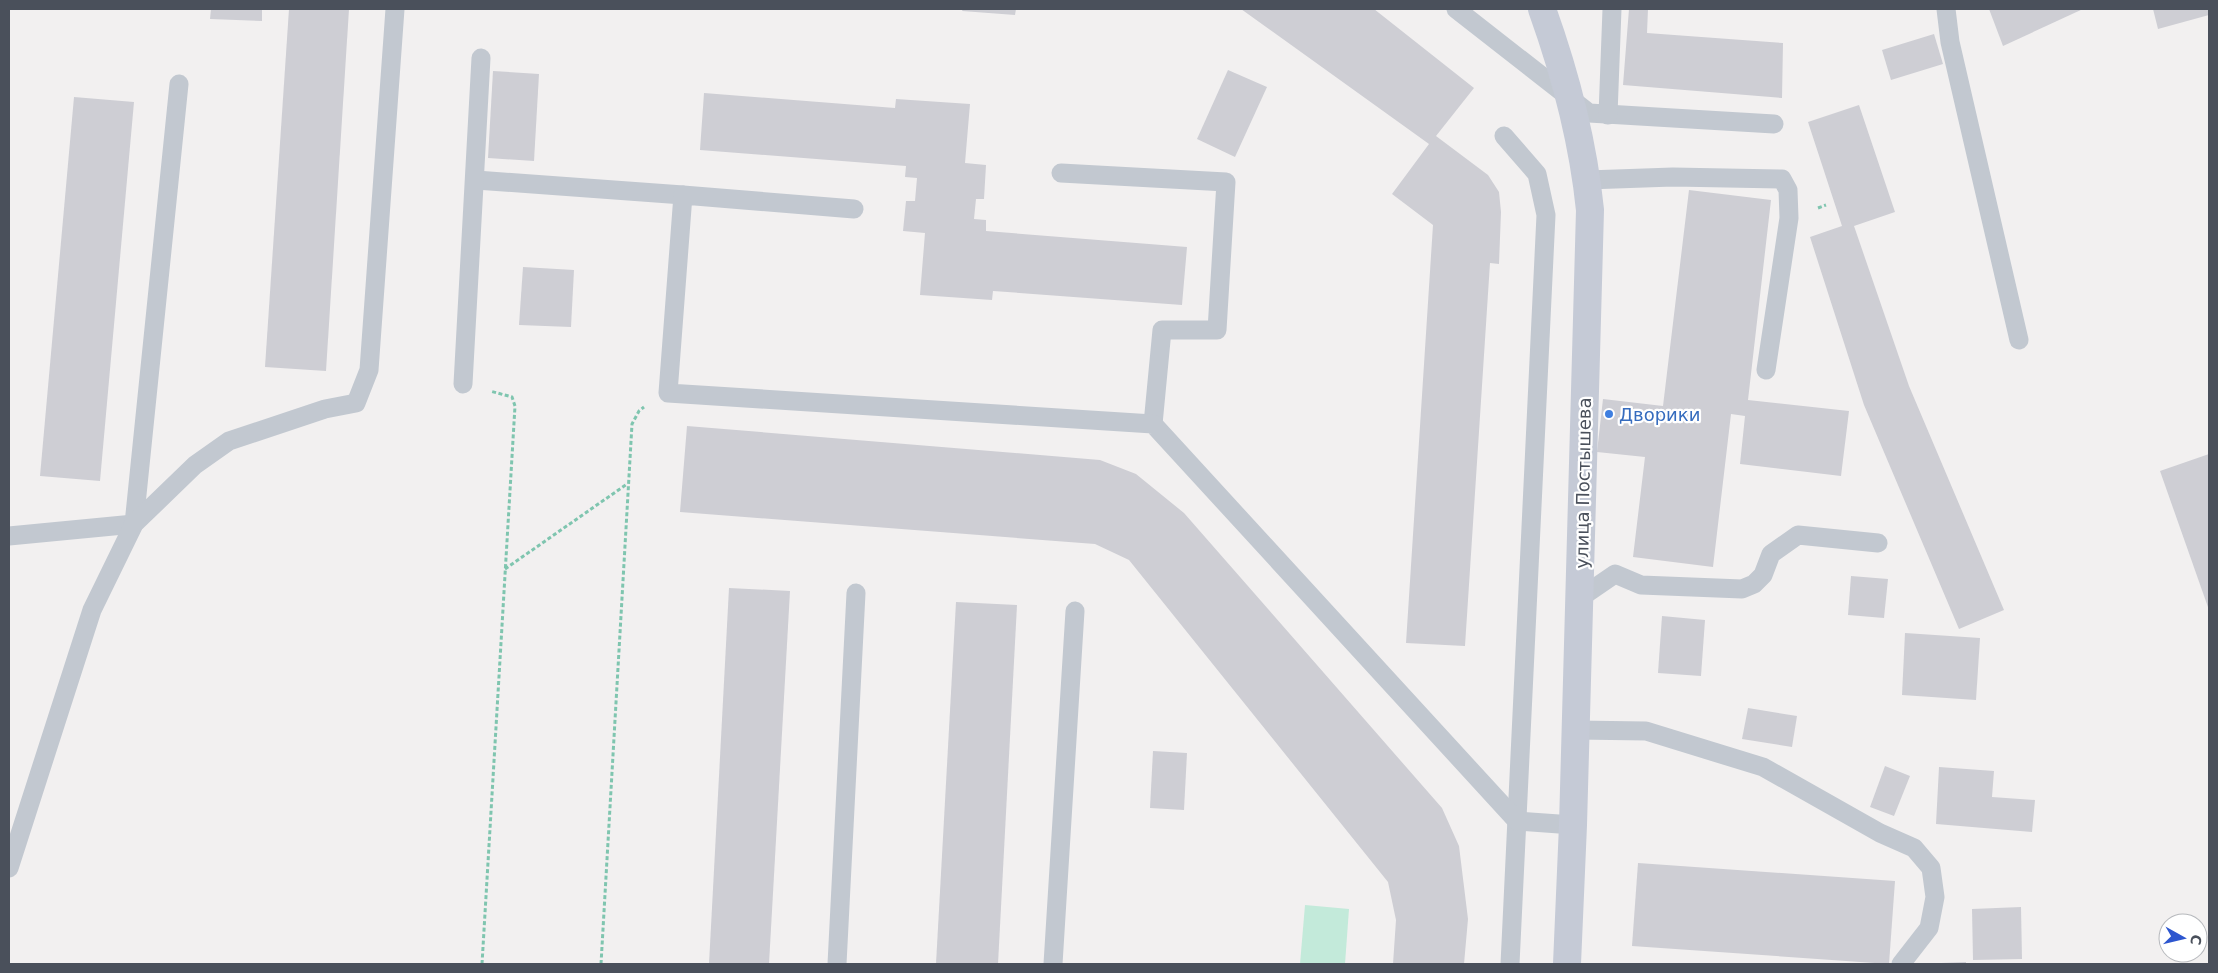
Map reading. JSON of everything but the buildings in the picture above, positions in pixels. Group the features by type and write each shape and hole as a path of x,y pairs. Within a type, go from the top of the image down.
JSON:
{"street":[{"name":"улица Постышева","path":"1542,9 1561,61 1587,180 1590,210 1574,825 1567,964"}],"lane":[{"path":"9,868 92,610 134,524 195,465 229,441 325,409 356,403 369,370 395,9"},
{"path":"1456,9 1589,112 1608,115 1774,124"},
{"path":"1608,115 1612,9"},
{"path":"1946,9 1950,42 2019,340"},
{"path":"463,384 476,180 481,58"},
{"path":"134,524 179,84"},
{"path":"1504,136 1537,174 1546,215 1510,964"},
{"path":"1061,172 1226,182 1217,330 1162,330 1153,424"},
{"path":"1587,180 1673,178 1782,179 1788,190 1789,218 1766,370"},
{"path":"476,180 854,209"},
{"path":"683,195 668,393 1153,424 1517,821 1574,825"},
{"path":"9,536 134,524"},
{"path":"1580,598 1615,574 1641,585 1742,589 1754,584 1763,575 1771,554 1798,535 1878,543"},
{"path":"837,964 856,593"},
{"path":"1053,964 1075,611"},
{"path":"1576,730 1646,732 1763,767 1880,833 1914,848 1932,868 1935,897 1928,928 1901,964"}],"path":[{"path":"463,384 512,397 515,406 482,964"},
{"path":"600,964 632,424 638,411 668,393"},
{"path":"505,570 628,484"}],"green space":[{"path":"1305,905 1349,909 1345,964 1300,964"}],"place":[{"name":"Дворики","path":"1609,414"}]}
